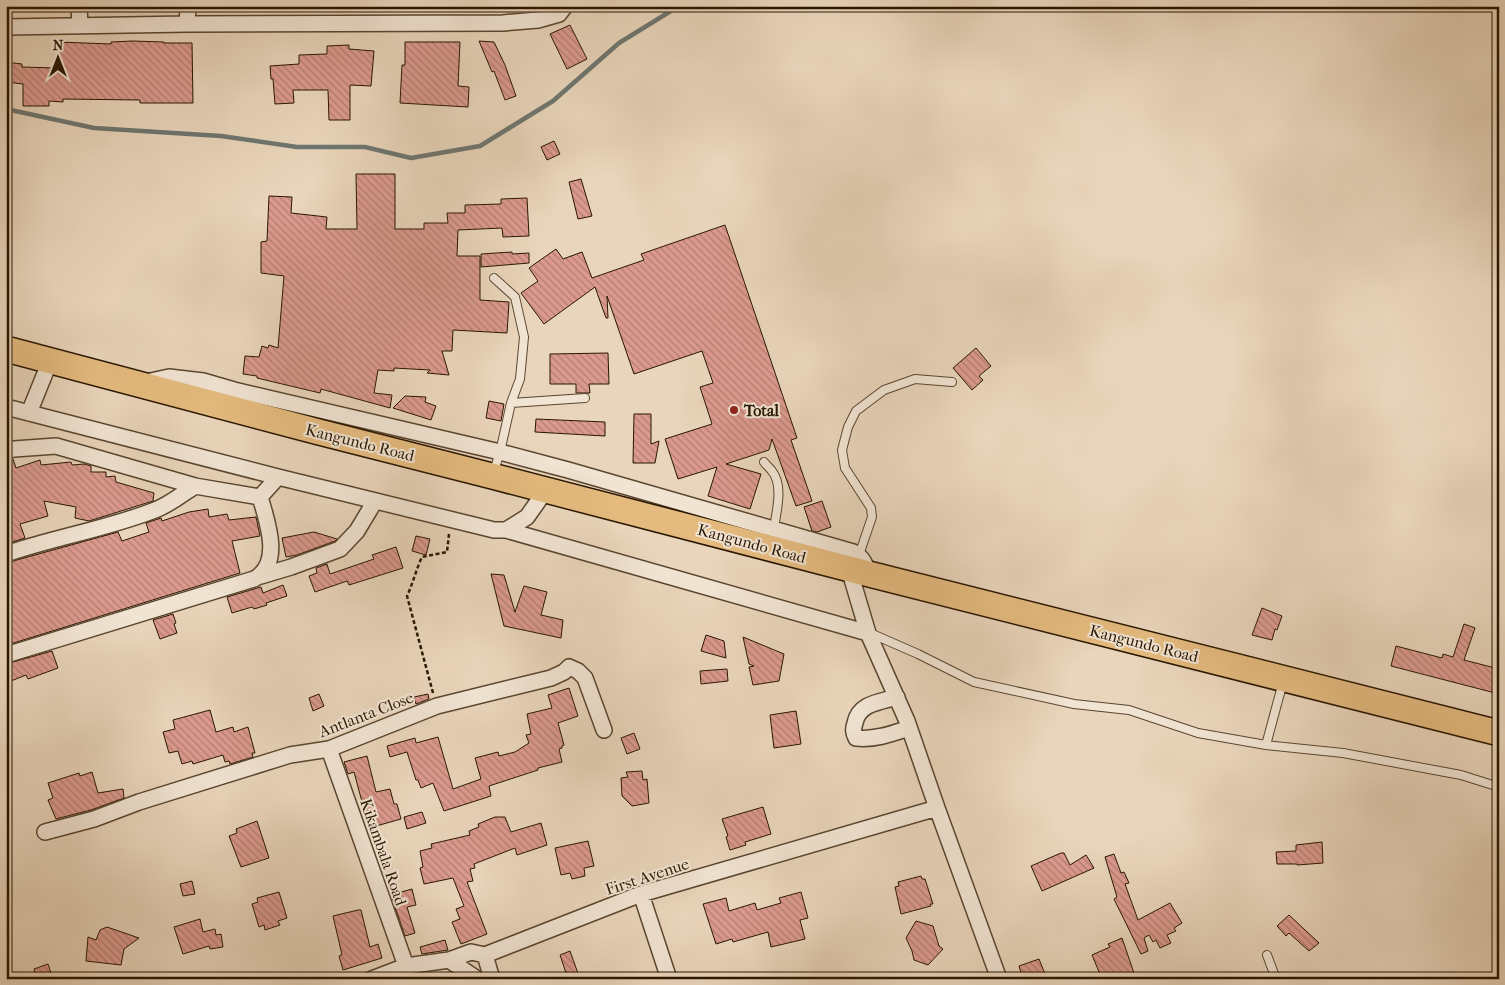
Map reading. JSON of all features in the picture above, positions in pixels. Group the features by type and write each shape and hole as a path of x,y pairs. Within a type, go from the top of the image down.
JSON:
{"highway":[{"name":"Kangundo Road","path":"6,349 319,432 546,490 859,566 1499,733"}],"street":[{"path":"79,6 80,26"},
{"path":"188,6 188,24"},
{"path":"6,27 188,24 503,23 538,20 560,14 565,6"},
{"path":"29,413 50,361"},
{"path":"135,384 169,378 202,381 500,452 774,529 859,566 868,633 909,728 999,979"},
{"path":"6,407 278,478 494,530 506,530 868,633"},
{"path":"6,451 56,446 195,486 260,497"},
{"path":"260,497 278,478"},
{"path":"6,554 31,545 157,510 195,486"},
{"path":"506,530 527,517 546,490"},
{"path":"260,497 270,531 271,548 268,561 261,576"},
{"path":"6,655 254,580 340,549 357,531 375,501"},
{"name":"Antlanta Close","path":"45,832 94,819 139,802 290,755 329,749 437,706 552,678 569,667 578,671 585,678 604,730"},
{"path":"897,697 862,708 857,714 853,733 856,738 867,739 885,737 909,728"},
{"name":"Kikambala Road","path":"329,749 406,966"},
{"name":"First Avenue","path":"372,979 406,966 449,960 471,952 485,955 641,894 937,808"},
{"path":"641,894 669,979"},
{"path":"485,955 492,979"},
{"path":"449,960 477,979"}],"lane":[{"path":"492,476 500,452 511,403 520,380 524,337 515,297 494,278"},
{"path":"859,566 872,516 871,508 845,468 842,450 848,427 856,411 884,390 915,379 952,382"},
{"path":"511,403 585,398"},
{"path":"764,462 778,480 778,501 774,529"},
{"path":"868,633 918,654 974,682 1074,704 1128,710 1198,733 1266,745 1343,752 1461,775 1499,787"},
{"path":"1266,745 1284,678"},
{"path":"1267,955 1276,979"}],"path":[{"path":"437,706 406,596 422,557 447,552 451,520"}],"building":[{"path":"570,25 587,59 567,69 550,34"},
{"path":"479,41 494,42 505,65 516,96 505,100 494,71 492,72"},
{"path":"58,42 111,44 111,42 192,43 193,103 140,103 140,100 63,99 63,102 49,101 49,106 23,106 23,84 6,82 6,62 22,64 22,67 57,68"},
{"path":"405,42 460,42 458,86 469,87 468,107 400,103 402,65 405,65"},
{"path":"349,45 349,49 374,51 371,86 350,85 350,120 329,120 328,90 293,90 294,103 275,104 270,66 299,64 299,55 327,54 327,46"},
{"path":"554,141 560,154 547,160 541,147"},
{"path":"356,174 395,174 395,229 424,229 424,223 448,223 447,213 465,213 465,205 501,204 501,199 527,198 529,236 503,237 502,228 458,230 457,256 480,256 480,300 509,302 507,333 453,330 452,351 442,351 449,375 427,373 430,370 394,368 394,371 378,370 374,393 392,395 390,408 321,389 320,393 243,374 245,356 259,357 262,346 268,348 269,345 278,348 284,276 261,273 261,242 267,241 269,196 292,197 291,213 327,217 326,229 357,229"},
{"path":"581,179 592,216 578,219 569,182"},
{"path":"725,225 797,438 791,440 812,501 796,506 772,439 769,450 726,464 761,474 750,509 708,496 717,467 678,479 665,439 712,424 700,387 713,383 702,351 634,374 607,296 608,318 606,318 595,287 544,324 521,293 538,281 529,268 556,249 563,259 582,252 592,278 644,260 641,254"},
{"path":"512,252 512,254 529,253 529,263 481,267 481,254"},
{"path":"976,348 991,366 979,376 983,380 972,390 953,368"},
{"path":"608,353 609,384 589,384 590,393 576,393 576,384 550,384 550,354"},
{"path":"405,396 426,397 425,402 436,406 431,420 393,408"},
{"path":"489,401 504,404 501,421 486,418"},
{"path":"634,414 651,414 651,444 659,441 655,463 633,463"},
{"path":"536,419 605,422 605,436 535,432"},
{"path":"13,459 16,468 40,460 41,465 71,462 72,465 84,464 91,466 91,472 106,472 106,477 115,476 116,482 154,493 153,501 89,521 75,518 76,507 44,501 48,516 20,524 25,538 6,544 6,460"},
{"path":"822,501 831,527 817,532 812,531 804,507"},
{"path":"208,509 209,517 227,514 229,520 256,517 260,536 232,541 240,573 7,645 6,563 118,532 122,541 149,532 146,523 161,518 162,521 189,512"},
{"path":"314,532 337,539 297,555 286,557 282,538"},
{"path":"416,536 430,539 426,555 412,551"},
{"path":"396,547 403,568 349,585 347,581 315,592 309,576 317,573 316,568 327,564 330,574 374,559 372,555"},
{"path":"491,574 504,575 515,612 524,586 547,592 541,615 563,620 561,638 504,626"},
{"path":"283,585 287,596 266,603 267,605 232,613 227,597 261,587 263,593"},
{"path":"1262,608 1282,616 1272,640 1252,635"},
{"path":"173,614 177,633 160,639 153,620"},
{"path":"1464,624 1475,628 1464,660 1499,669 1499,694 1391,666 1396,646 1442,658 1443,654 1453,657"},
{"path":"706,635 724,641 726,658 701,651"},
{"path":"743,637 784,654 779,681 753,685 749,667 754,666 749,664"},
{"path":"52,651 58,668 28,679 26,675 6,683 6,664"},
{"path":"727,669 728,681 701,684 700,671"},
{"path":"569,688 578,716 558,723 564,745 559,749 562,762 538,768 538,770 489,786 491,796 444,811 433,783 421,788 418,780 416,780 407,752 390,757 387,746 415,738 416,743 438,737 453,789 481,779 475,758 498,752 499,756 515,752 529,743 526,735 531,734 527,714 552,708 548,695"},
{"path":"319,694 324,706 313,711 309,698"},
{"path":"428,694 429,699 416,704 414,697"},
{"path":"210,710 216,732 233,727 234,732 248,727 255,753 252,753 253,757 230,764 229,761 225,762 223,755 193,764 192,761 182,764 178,751 169,753 163,732 175,729 173,720"},
{"path":"796,711 801,744 774,748 770,715"},
{"path":"634,733 640,749 627,754 621,738"},
{"path":"367,756 376,792 390,789 401,819 369,828 354,772 348,774 344,762"},
{"path":"642,771 643,780 647,779 649,803 632,806 622,796 621,778 628,777 626,772"},
{"path":"92,772 98,793 123,789 124,798 91,810 56,819 48,800 53,798 48,783 79,773 80,776"},
{"path":"763,807 771,834 745,842 746,845 730,850 726,837 728,836 722,819"},
{"path":"422,812 426,823 407,829 404,817"},
{"path":"495,817 505,817 511,832 541,823 547,845 517,855 515,848 474,864 475,868 470,869 473,881 467,882 487,934 461,944 452,922 460,919 456,909 464,906 453,878 424,884 420,868 423,867 420,851 432,848 431,844 470,835 469,831 479,827 478,824"},
{"path":"257,821 269,858 241,867 229,836 237,833 236,829"},
{"path":"588,841 594,866 584,868 585,876 572,879 570,873 561,875 555,848"},
{"path":"1322,842 1323,863 1277,864 1276,852 1296,851 1296,845"},
{"path":"1064,853 1070,865 1086,855 1094,868 1042,891 1031,866"},
{"path":"1114,854 1121,873 1124,872 1129,883 1125,884 1138,920 1170,903 1182,923 1174,928 1176,931 1167,935 1171,943 1160,948 1156,940 1153,942 1149,935 1144,938 1148,951 1141,954 1114,899 1117,897 1105,857"},
{"path":"921,876 922,879 925,879 933,904 901,914 895,887 899,886 898,882"},
{"path":"192,881 195,894 183,896 180,884"},
{"path":"412,889 416,905 407,907 415,933 405,936 391,895"},
{"path":"279,892 287,918 278,921 280,925 265,930 264,925 259,927 252,904 258,902 257,898"},
{"path":"801,892 808,918 800,920 805,939 771,947 768,932 733,942 732,939 716,944 703,904 726,898 729,911 755,903 757,910 781,903 779,898"},
{"path":"361,910 370,947 378,944 382,958 343,970 339,956 342,955 333,916"},
{"path":"1289,915 1319,943 1309,951 1289,933 1286,936 1277,926"},
{"path":"200,919 203,932 215,929 216,935 221,934 223,947 210,949 209,946 183,954 174,927"},
{"path":"916,921 933,926 939,946 943,949 928,965 914,960 906,938"},
{"path":"107,927 139,938 124,949 121,965 86,961 88,937 96,940 100,930"},
{"path":"1122,938 1136,979 1102,979 1092,955 1110,947 1108,944"},
{"path":"445,940 448,950 422,954 420,947"},
{"path":"570,951 580,979 568,979 560,955"},
{"path":"1039,959 1047,979 1023,979 1019,966"},
{"path":"48,964 53,979 37,979 34,969"}],"waterway":[{"path":"6,109 94,128 221,136 297,147 365,147 411,158 480,146 553,101 619,43 679,6"}],"place":[{"name":"Total","path":"734,410"}]}
